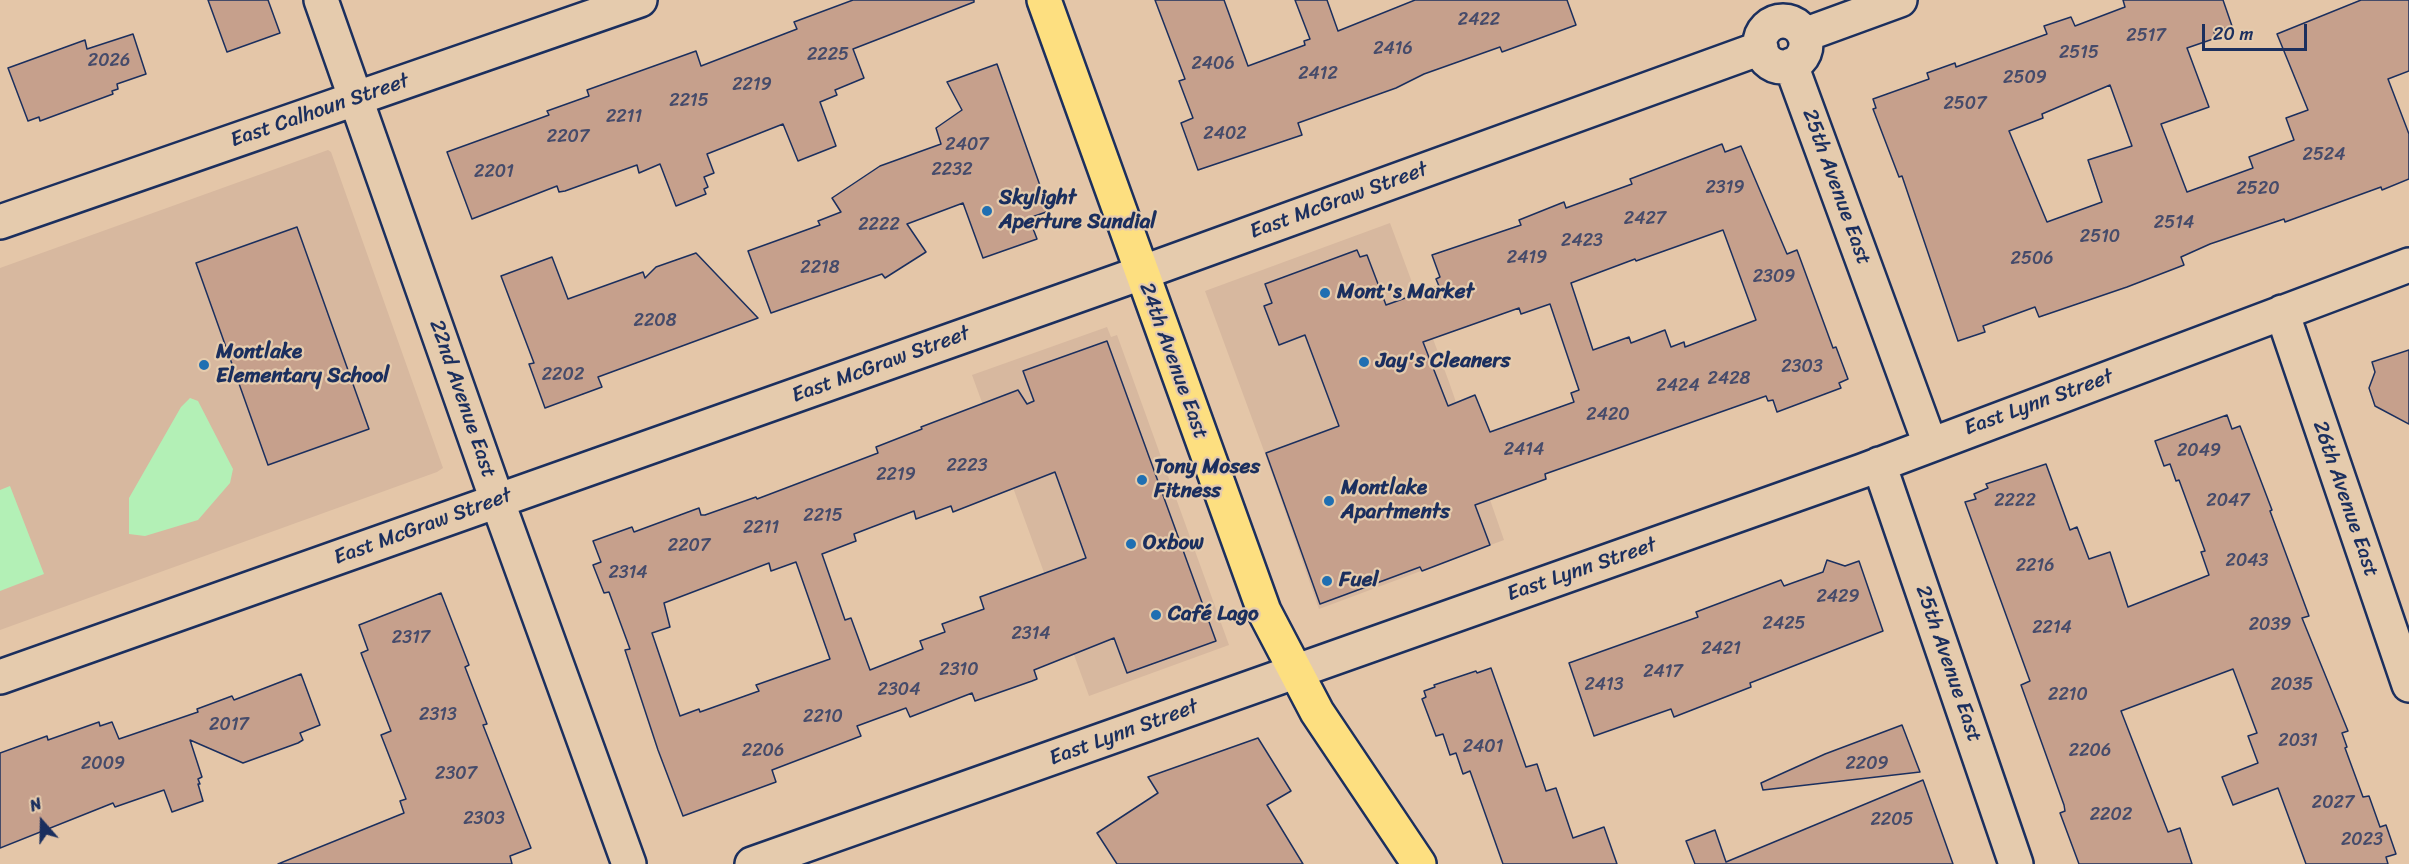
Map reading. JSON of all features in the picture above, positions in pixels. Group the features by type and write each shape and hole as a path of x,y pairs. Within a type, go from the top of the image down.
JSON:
{"main road":[{"name":"24th Avenue East","path":"1044,0 1264,611 1317,712 1419,864"}],"street":[{"name":"22nd Avenue East","path":"321,0 497,500 629,864"},
{"name":"East Calhoun Street","path":"0,222 639,0"},
{"name":"East McGraw Street","path":"0,677 1141,273 1778,26 1900,0"},
{"name":"25th Avenue East","path":"1778,26 1806,47 1804,54 1791,65 1930,444"},
{"name":"East Lynn Street","path":"752,864 1879,465 2409,265"},
{"name":"26th Avenue East","path":"2282,312 2409,685"},
{"name":"25th Avenue East","path":"1879,465 2016,864"}],"shaded area":[{"name":"Montlake Elementary School","path":"328,150 331,152 443,468 0,630 0,268"},
{"path":"1390,223 1504,540 1319,609 1205,291"},
{"path":"1107,327 1111,337 1117,335 1229,645 1089,696 972,375"}],"green space":[{"path":"190,398 198,401 233,469 230,483 198,520 145,536 129,534 129,498 181,407"},
{"path":"10,486 44,574 0,591 0,490"}],"building":[{"path":"208,0 268,0 280,33 227,52"},
{"path":"853,0 974,0 974,2 853,49 864,78 835,90 837,95 820,102 836,146 798,161 783,124 707,154 714,173 704,177 708,187 704,189 706,194 676,206 660,164 639,173 637,165 565,191 559,192 557,186 472,219 447,152 549,115 547,111 589,96 587,90 696,51 701,66 797,29 794,22"},
{"path":"1155,0 1224,0 1248,66 1305,45 1304,41 1310,39 1295,0 1327,0 1338,31 1415,0 1567,0 1576,25 1502,52 1500,47 1424,74 1396,88 1298,123 1302,135 1198,170 1181,123 1193,118 1179,81 1185,79"},
{"path":"2123,0 2223,0 2232,26 2214,32 2216,38 2187,48 2209,107 2161,124 2187,192 2253,168 2249,157 2294,140 2286,118 2308,110 2277,34 2361,0 2409,0 2409,71 2388,79 2409,134 2409,179 2285,222 2284,219 2210,244 2181,257 2184,265 2127,287 2039,317 2035,307 1983,326 1985,332 1958,341 1902,176 1899,177 1873,109 1876,108 1873,99 1929,79 1927,73 1955,63 1956,67 2047,34 2044,26 2071,17 2075,26 2125,7","holes":["2110,85 2132,146 2088,160 2102,202 2047,222 2009,131 2043,118 2042,114"]},
{"path":"133,34 146,74 117,84 118,89 112,91 113,94 40,121 39,117 28,121 8,68 85,40 87,49"},
{"path":"997,64 1049,211 1029,218 1037,239 983,258 963,203 907,224 926,252 885,278 882,274 771,313 748,251 820,225 818,221 841,212 832,198 880,166 941,144 936,128 962,110 947,82"},
{"path":"1722,144 1725,152 1741,146 1787,254 1797,250 1833,348 1836,347 1848,379 1839,383 1841,388 1777,412 1773,400 1768,401 1766,396 1545,474 1546,479 1475,505 1490,545 1422,571 1420,567 1320,604 1266,453 1339,426 1305,335 1279,345 1264,306 1272,303 1265,284 1357,250 1360,257 1367,255 1386,305 1439,286 1436,279 1440,277 1432,255 1521,225 1519,220 1564,202 1566,208 1632,184 1630,179","holes":["1723,230 1756,320 1685,347 1684,342 1671,347 1665,330 1631,343 1629,337 1593,350 1571,283","1550,304 1579,390 1571,393 1574,402 1490,432 1475,395 1448,406 1423,342 1519,308 1521,314"]},
{"path":"297,227 369,429 268,465 196,263"},
{"path":"696,253 758,318 598,377 602,387 545,408 529,364 534,363 501,276 552,257 568,299 643,272 645,278 656,267"},
{"path":"1107,341 1216,641 1127,673 1114,638 1034,670 1037,679 975,701 972,693 910,717 906,708 857,726 861,736 772,770 776,782 683,816 658,750 625,650 630,649 609,592 604,593 593,565 601,562 593,541 632,527 634,532 699,508 701,515 705,515 756,497 757,499 878,453 876,447 1018,390 1027,404 1034,401 1023,371","holes":["1055,472 1086,558 980,597 984,609 942,624 945,632 920,641 923,649 870,670 851,618 845,620 822,554 856,541 854,534 914,511 916,519 951,506 953,512","796,562 830,659 756,685 759,691 700,712 699,709 680,716 652,633 670,627 664,603 769,563 771,571"]},
{"path":"2409,350 2409,424 2375,406 2369,388 2375,372 2372,362"},
{"path":"2227,415 2232,429 2240,426 2272,510 2270,511 2309,616 2302,618 2348,731 2342,733 2347,747 2345,748 2363,797 2369,796 2380,827 2386,825 2396,854 2386,857 2388,864 2306,864 2278,788 2233,805 2222,777 2258,763 2248,736 2257,733 2233,669 2121,711 2168,832 2180,828 2192,864 2079,864 2060,813 2065,811 2064,805 2021,685 2030,681 1965,502 1976,499 1974,494 1988,488 1986,484 2046,464 2070,530 2077,527 2089,559 2110,552 2128,607 2209,575 2201,552 2205,551 2179,480 2176,481 2170,464 2164,466 2155,441"},
{"path":"1827,560 1845,566 1859,561 1883,631 1750,683 1751,687 1674,717 1671,709 1594,736 1569,663 1698,617 1696,612 1781,580 1784,586 1823,572"},
{"path":"441,593 469,665 465,667 487,724 483,725 531,848 510,856 512,864 278,864 404,813 400,801 406,799 381,735 391,731 361,653 368,650 359,625"},
{"path":"1491,668 1526,767 1537,764 1546,791 1556,788 1573,838 1604,827 1617,864 1503,864 1470,771 1463,774 1456,753 1450,755 1443,734 1436,736 1422,699 1426,697 1424,691 1435,687 1434,685"},
{"path":"301,674 320,725 300,733 303,740 298,743 243,763 190,740 202,777 198,779 200,784 198,784 203,801 172,812 164,790 115,807 113,803 0,848 0,753 47,736 48,740 99,722 100,726 112,722 119,739 198,712 197,709 232,696 234,700"},
{"path":"1902,725 1920,772 1763,790 1761,783 1825,754"},
{"path":"1258,738 1291,791 1267,805 1303,864 1117,864 1097,833 1158,793 1148,777"},
{"path":"1923,780 1953,864 1695,864 1686,841 1715,830 1726,862"}],"place":[{"name":"Skylight Aperture Sundial","path":"987,211"},
{"name":"Mont's Market","path":"1325,293"},
{"name":"Jay's Cleaners","path":"1364,362"},
{"name":"Montlake Elementary School","path":"204,365"},
{"name":"Tony Moses Fitness","path":"1142,480"},
{"name":"Montlake Apartments","path":"1329,501"},
{"name":"Oxbow","path":"1131,544"},
{"name":"Fuel","path":"1327,581"},
{"name":"Café Lago","path":"1156,615"}]}
